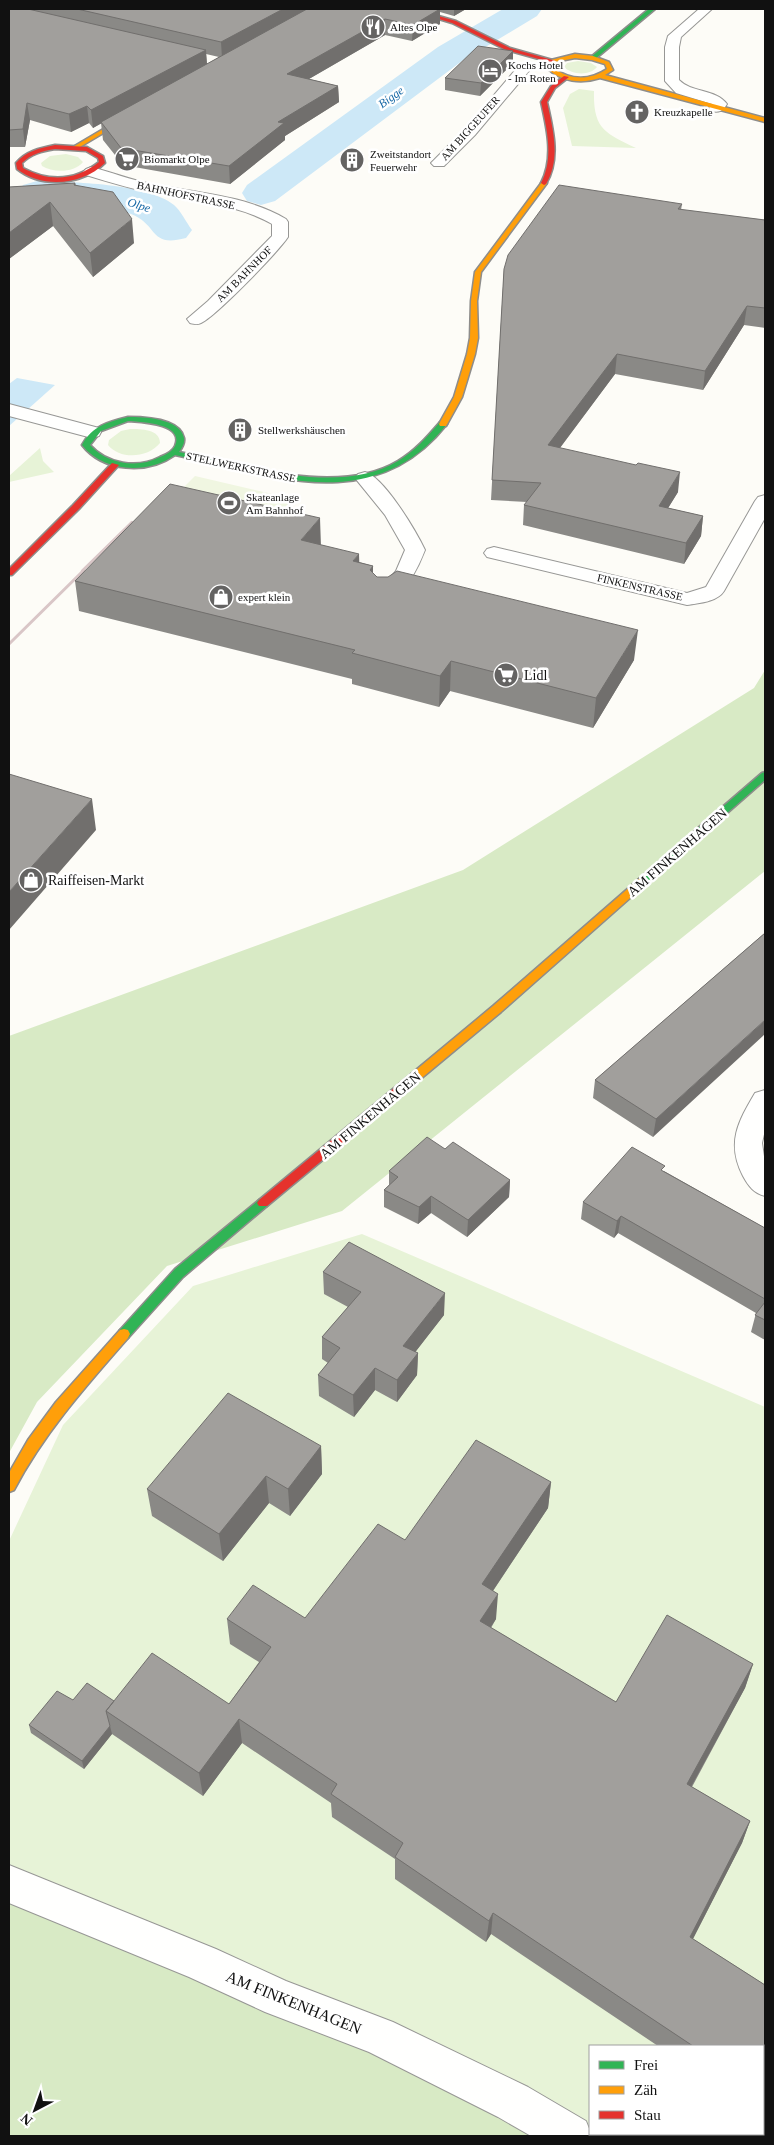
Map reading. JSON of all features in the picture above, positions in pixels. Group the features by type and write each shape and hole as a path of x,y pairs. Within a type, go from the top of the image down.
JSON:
{"main road":[{"path":"409,9 450,20 508,50 553,61 575,56 601,60 610,66 610,70 601,76"},
{"path":"593,58 652,9"},
{"path":"553,61 550,68 558,74 588,78 601,76 765,120"},
{"name":"STELLWERKSTRASSE","path":"174,453 281,477 304,481 331,482 365,478 388,471 406,462 426,445 443,425 459,393 474,342 475,292 478,272 548,177 552,154 551,135 544,102 553,87 566,76"},
{"path":"76,147 144,108"},
{"path":"9,155 26,156 48,148 76,147 87,149 101,157 102,162 91,172 61,179 44,179 23,171 20,166 21,161 26,156"},
{"path":"16,182 30,175"},
{"path":"143,419 157,421 172,428 180,438 179,445 174,453 165,458 142,465 115,465 91,456 86,448 86,440 92,432 102,426 121,420 143,419"},
{"path":"9,573 76,507 115,465"},
{"name":"AM FINKENHAGEN","path":"9,1486 21,1461 55,1411 179,1273 497,1009 765,775"}],"street":[{"path":"706,9 675,36 672,47 672,81 681,90 717,101 720,104 716,108"},
{"name":"AM BIGGEUFER","path":"439,163 470,132 522,71"},
{"name":"BAHNHOFSTRASSE","path":"91,172 149,188 248,208 270,215 280,222"},
{"name":"AM BAHNHOF","path":"196,319 214,305 280,237 280,222"},
{"path":"9,410 92,432"},
{"path":"365,478 386,502 406,531 415,550 406,572 383,600"},
{"name":"FINKENSTRASSE","path":"494,554 687,598 703,596 714,591 765,501"},
{"path":"765,1100 752,1123 746,1149 754,1172 765,1185"},
{"name":"AM FINKENHAGEN","path":"9,1884 202,1963 279,1998 379,2036 513,2102 571,2136"}],"green space":[{"path":"578,61 591,63 597,67 590,72 576,73 564,67 567,63"},
{"path":"579,89 594,91 596,114 603,128 616,138 636,148 572,146 563,108 570,94"},
{"path":"66,154 78,157 83,162 79,166 63,171 52,170 42,166 41,163 50,156"},
{"path":"130,429 153,432 159,438 160,443 148,452 134,455 120,453 108,445 109,440 121,431"},
{"path":"40,448 43,461 54,472 9,482 9,476"},
{"name":"Skateanlage Am Bahnhof","path":"195,476 294,499 264,531 164,507"},
{"path":"765,670 765,871 342,1211 167,1266 37,1402 9,1453 9,1036 463,870 754,688"},
{"path":"362,1234 765,1407 765,2136 559,2136 279,1998 9,1884 9,1541 63,1425 193,1286"},
{"path":"9,1884 279,1998 559,2136 9,2136"}],"water":[{"path":"17,378 55,385 9,426 9,384"}],"building":[{"path":"9,9 28,9 206,50 91,110 87,106 69,114 27,103 23,129 9,130"},
{"path":"77,9 283,9 221,42"},
{"path":"307,9 440,9 413,25 385,19 287,74 338,86 278,122 284,123 229,166 121,148 101,122"},
{"path":"478,46 513,51 481,83 445,78"},
{"path":"75,183 74,185 113,192 132,219 90,253 50,202 9,233 9,187"},
{"path":"559,185 682,204 678,209 765,220 765,308 747,306 705,371 617,354 548,445 636,465 638,463 680,472 659,506 703,516 686,543 524,505 541,483 492,480 504,269 508,255"},
{"path":"170,484 320,518 301,540 359,554 353,561 373,566 370,570 377,577 388,577 397,571 638,630 596,698 451,661 440,676 352,653 355,650 75,581"},
{"path":"9,774 92,799 9,892"},
{"path":"765,933 765,1020 656,1119 595,1080"},
{"path":"427,1137 445,1149 453,1142 510,1180 468,1220 431,1196 419,1207 384,1190 398,1177 389,1171"},
{"path":"632,1147 665,1166 661,1170 765,1228 765,1299 621,1216 617,1221 583,1202"},
{"path":"349,1242 445,1293 403,1346 418,1353 397,1380 375,1368 353,1395 318,1375 340,1348 322,1337 361,1292 323,1272"},
{"path":"765,1302 765,1320 755,1315"},
{"path":"228,1393 321,1446 288,1489 266,1476 219,1534 147,1489"},
{"path":"476,1440 551,1482 482,1584 498,1594 480,1621 616,1702 667,1615 753,1664 687,1784 750,1821 690,1937 765,1985 765,2095 764,2045 691,2045 493,1913 489,1921 395,1857 403,1843 331,1794 337,1784 239,1719 199,1773 106,1711 152,1653 229,1704 271,1647 227,1619 253,1585 305,1618 378,1524 405,1540"},
{"path":"87,1683 114,1701 106,1711 110,1726 82,1761 29,1725 57,1691 73,1700"}],"waterway":[{"name":"Bigge","path":"261,193 450,54 526,9"},
{"name":"Olpe","path":"37,193 99,195 131,201 158,212 172,230"}],"railway":[{"path":"82,571 132,522"},
{"path":"9,644 84,570"}],"traffic: fast":[{"path":"593,58 652,9"},
{"path":"128,419 154,421 171,427 180,438 179,447 159,461 131,466 117,465 105,461 94,454 86,445 98,430 109,424 128,419"},
{"path":"174,453 301,479 353,479 378,473 401,463 423,447 443,424"},
{"path":"643,881 765,775"},
{"path":"124,1334 179,1273 263,1203"}],"traffic: slow":[{"path":"575,56 593,58 607,63 610,70 596,77 580,80 556,73 550,68 553,61 575,56"},
{"path":"601,76 765,120"},
{"path":"76,147 134,113"},
{"path":"443,424 458,397 471,354 474,338 474,301 478,272 544,183"},
{"path":"414,1078 497,1009 643,881"},
{"path":"9,1486 46,1425 124,1334"}],"traffic: jam":[{"path":"409,9 454,22 508,49 553,61"},
{"path":"544,183 551,165 550,132 544,102 553,87 566,77"},
{"path":"55,147 87,149 101,157 102,163 83,175 62,180 40,178 20,169 19,163 26,156 40,150 55,147"},
{"path":"9,573 76,507 115,465"},
{"path":"263,1203 414,1078"}],"place":[{"name":"Altes Olpe","path":"373,27"},
{"name":"Kochs Hotel - Im Roten","path":"490,71"},
{"name":"Kreuzkapelle","path":"637,112"},
{"name":"Biomarkt Olpe","path":"127,159"},
{"name":"Zweitstandort Feuerwehr","path":"352,160"},
{"name":"Stellwerkshäuschen","path":"240,430"},
{"name":"Skateanlage Am Bahnhof","path":"229,503"},
{"name":"expert klein","path":"221,597"},
{"name":"Lidl","path":"506,675"},
{"name":"Raiffeisen-Markt","path":"31,880"}]}
